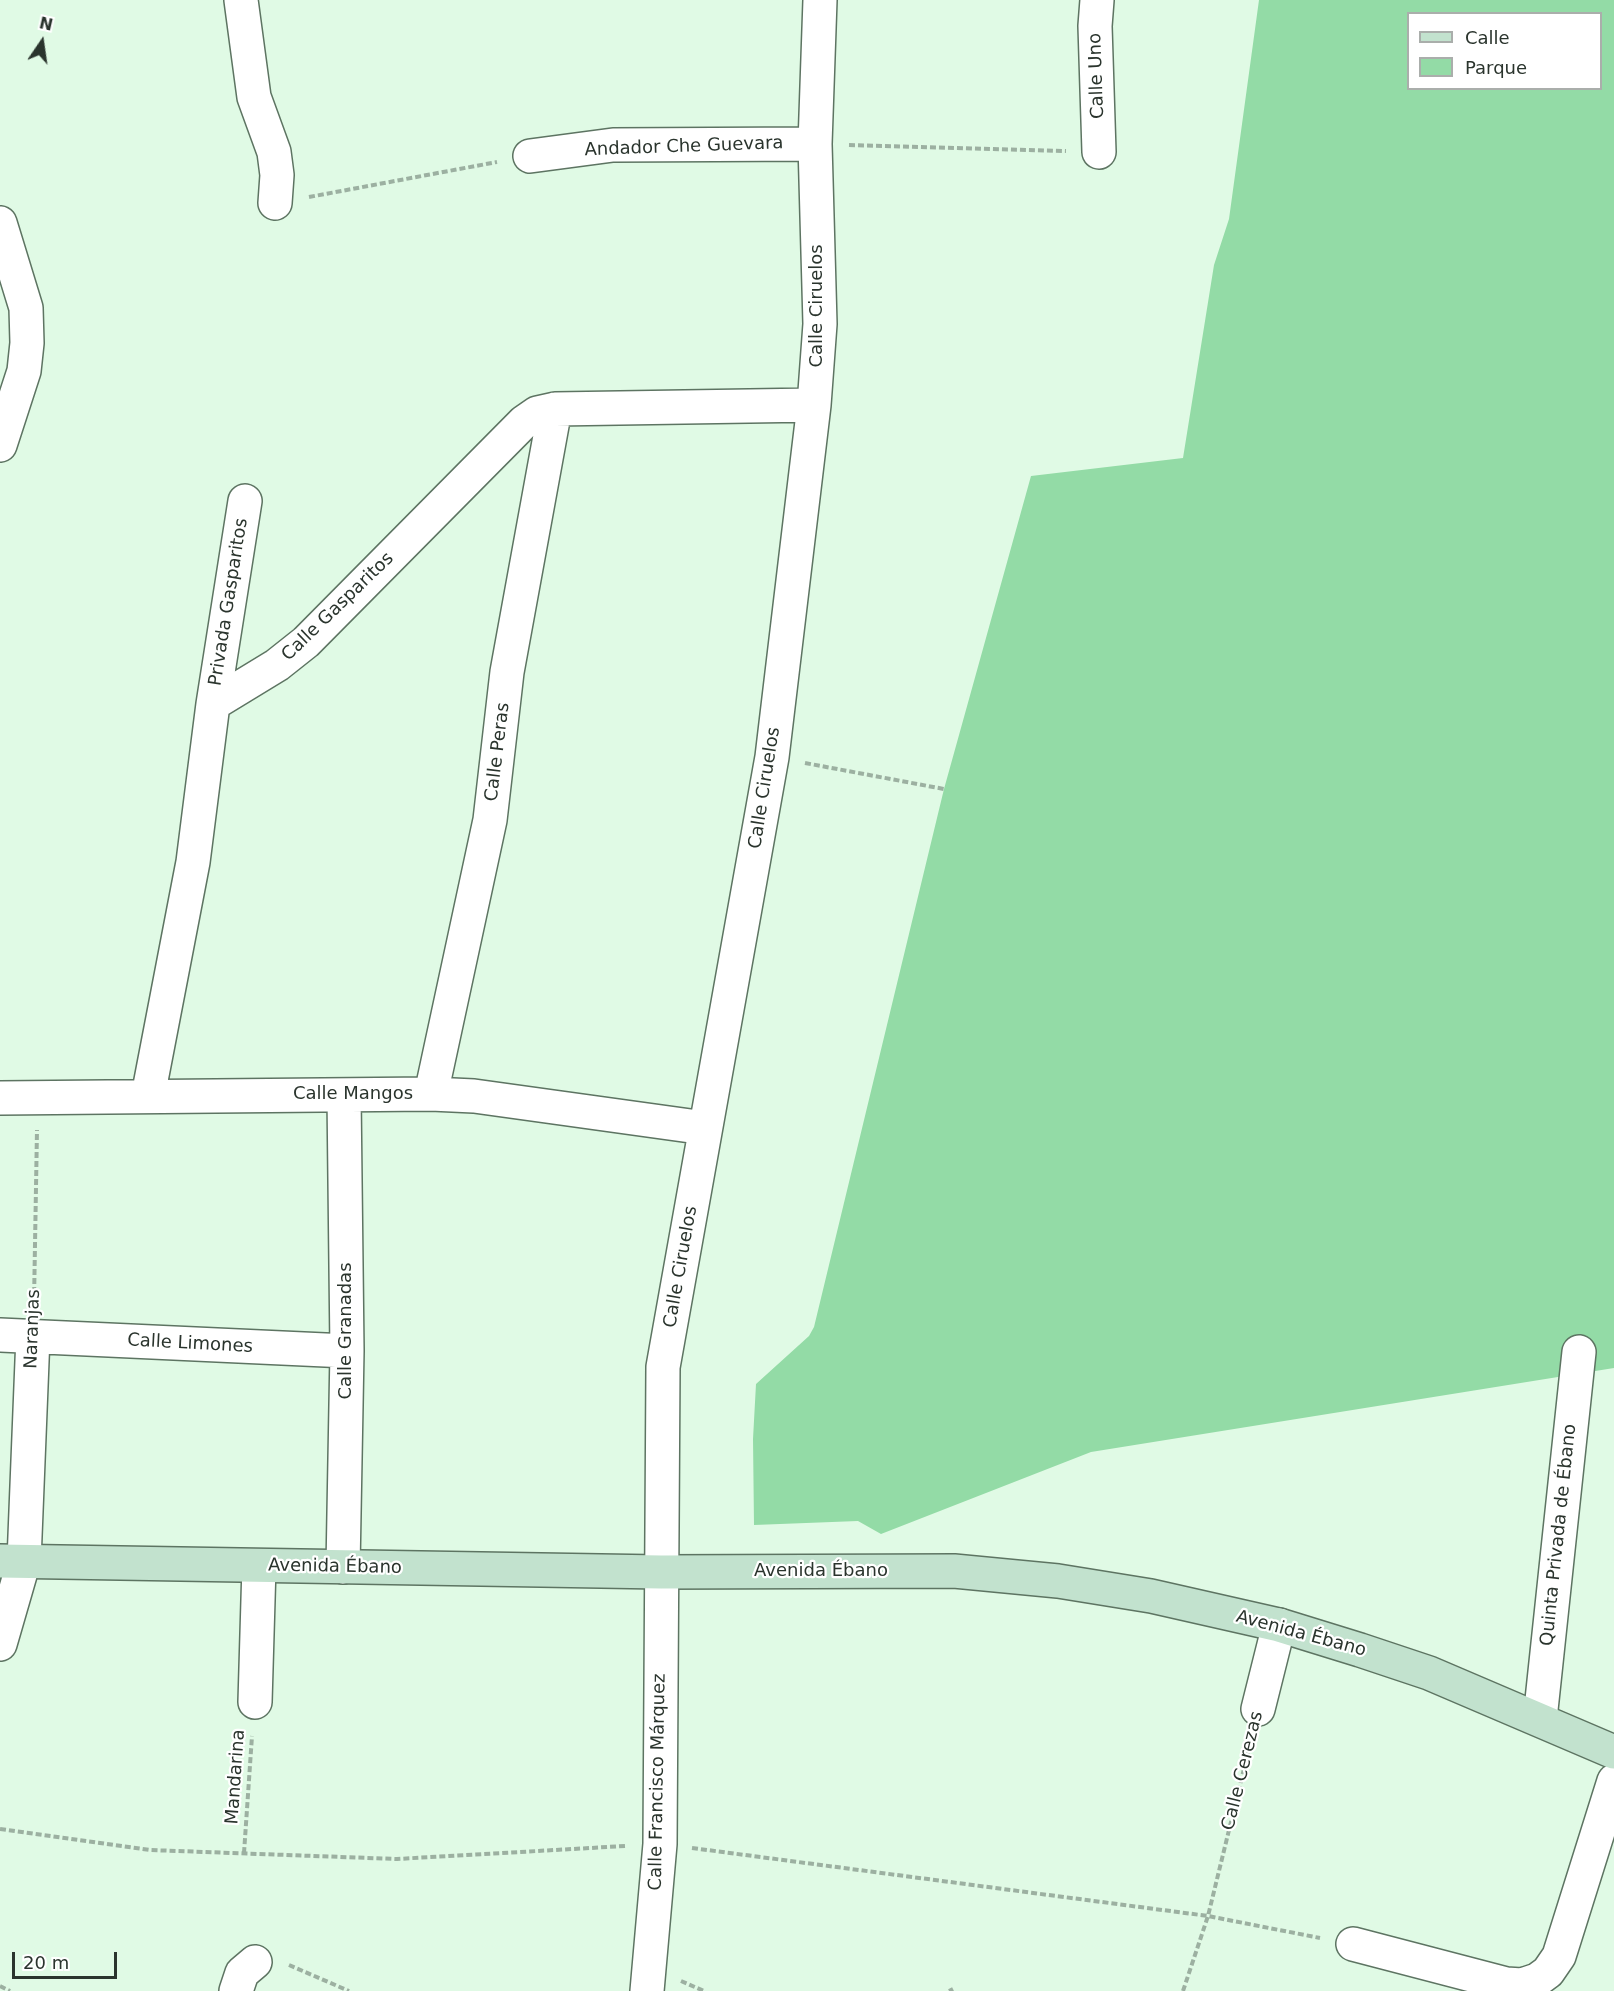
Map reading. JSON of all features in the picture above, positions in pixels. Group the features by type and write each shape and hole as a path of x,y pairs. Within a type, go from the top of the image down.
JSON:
{"main road":[{"name":"Avenida Ébano","path":"12,1561 661,1572 954,1571 1058,1581 1151,1596 1279,1625 1429,1673 1614,1752"}],"street":[{"path":"241,0 254,98 274,152 277,175 275,203"},
{"name":"Calle Ciruelos","path":"661,1572 663,1367 772,757 814,405 820,324 815,144 820,0"},
{"name":"Calle Uno","path":"1097,0 1095,26 1099,152"},
{"name":"Andador Che Guevara","path":"530,156 613,145 815,144"},
{"path":"0,223 26,308 27,343 24,371 0,445"},
{"name":"Calle Gasparitos","path":"213,704 277,665 306,642 524,422 537,413 555,409 814,405"},
{"name":"Calle Peras","path":"431,1094 490,820 507,672 555,409"},
{"name":"Privada Gasparitos","path":"213,704 245,501"},
{"path":"148,1096 192,862 213,704"},
{"name":"Calle Mangos","path":"0,1098 431,1094 474,1096 705,1128"},
{"name":"Calle Granadas","path":"344,1095 347,1351 344,1567"},
{"name":"Calle Limones","path":"0,1335 347,1351"},
{"name":"Naranjas","path":"0,1644 12,1561 33,1336"},
{"name":"Quinta Privada de Ébano","path":"1540,1719 1579,1352"},
{"path":"255,1702 259,1566"},
{"name":"Calle Francisco Márquez","path":"647,1991 660,1844 661,1572"},
{"name":"Calle Cerezas","path":"1258,1709 1279,1625"},
{"path":"1353,1944 1506,1984 1522,1985 1537,1980 1548,1972 1559,1956 1614,1781"},
{"path":"236,1991 242,1972 255,1962"}],"path":[{"path":"815,144 1099,152"},
{"path":"275,203 530,156"},
{"path":"772,757 944,789"},
{"name":"Naranjas","path":"33,1336 37,1097"},
{"name":"Mandarina","path":"244,1853 255,1702"},
{"name":"Calle Cerezas","path":"1183,1991 1208,1916 1258,1709"},
{"path":"255,1962 276,1959 349,1991"},
{"path":"0,1986 10,1991"}],"green space":[{"path":"1259,0 1614,0 1614,1368 1091,1452 881,1534 858,1521 754,1525 753,1439 756,1384 809,1336 814,1327 944,789 1031,476 1183,458 1214,265 1229,219"}]}
